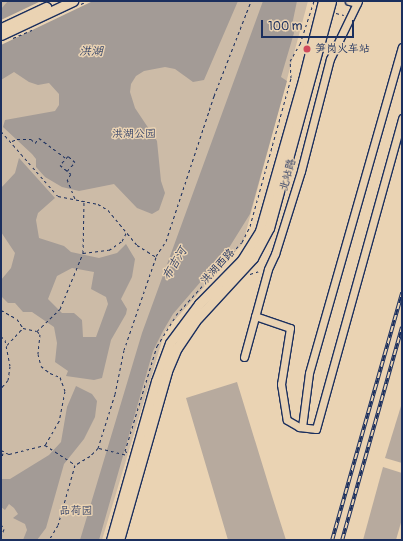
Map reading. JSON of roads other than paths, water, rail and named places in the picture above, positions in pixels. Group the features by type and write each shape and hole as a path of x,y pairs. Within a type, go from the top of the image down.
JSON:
{"main road":[{"path":"1,28 60,1"},
{"path":"1,35 73,1"},
{"name":"洪湖西路","path":"111,540 156,381 170,343 199,304 242,260 260,231 301,88 323,1"},
{"name":"洪湖西路","path":"119,540 167,371 177,348 195,321 253,258 269,228 331,1"}],"street":[{"path":"349,1 358,2"},
{"name":"北站路","path":"244,357 268,269 275,254 301,171 330,59 358,2"},
{"path":"302,427 309,373 402,47"},
{"path":"255,316 290,328 281,384 287,420 302,427 316,429 402,118"}],"water":[{"name":"洪湖","path":"8,1 238,1 204,80 193,82 175,69 165,67 144,71 136,76 131,84 130,92 135,108 157,141 161,181 165,193 159,210 152,214 137,208 114,184 79,191 62,187 45,177 36,167 36,159 32,154 3,127 5,120 55,111 59,105 59,94 49,83 38,85 29,82 14,72 1,80 1,9"},
{"name":"布吉河","path":"263,1 297,1 292,25 294,33 281,77 287,81 250,214 227,251 173,314 163,331 153,351 99,540 80,540 142,333"},
{"path":"19,158 55,198 38,213 36,220 39,238 64,246 71,252 99,258 117,253 126,244 135,259 132,277 121,299 127,309 126,314 111,340 102,378 94,380 66,376 68,371 55,362 57,343 54,327 32,312 23,312 15,303 8,303 1,296 1,280 11,268 15,253 1,232 1,188 15,173","holes":["72,268 94,272 91,289 106,297 108,304 96,337 83,337 82,320 74,313 62,313 48,299 57,276"]},
{"path":"76,386 92,394 97,401 95,417 84,439 64,464 46,528 37,540 23,540 27,530 25,524 13,518 18,514 9,504 5,510 1,507 1,479 10,479 49,455 61,442 67,407"}],"railway":[{"path":"332,540 402,293"},
{"path":"342,540 402,327"}],"place":[{"name":"笋岗火车站","path":"307,49"}],"park label":[{"name":"洪湖公园","path":"134,134"},
{"name":"品荷园","path":"76,511"}]}
